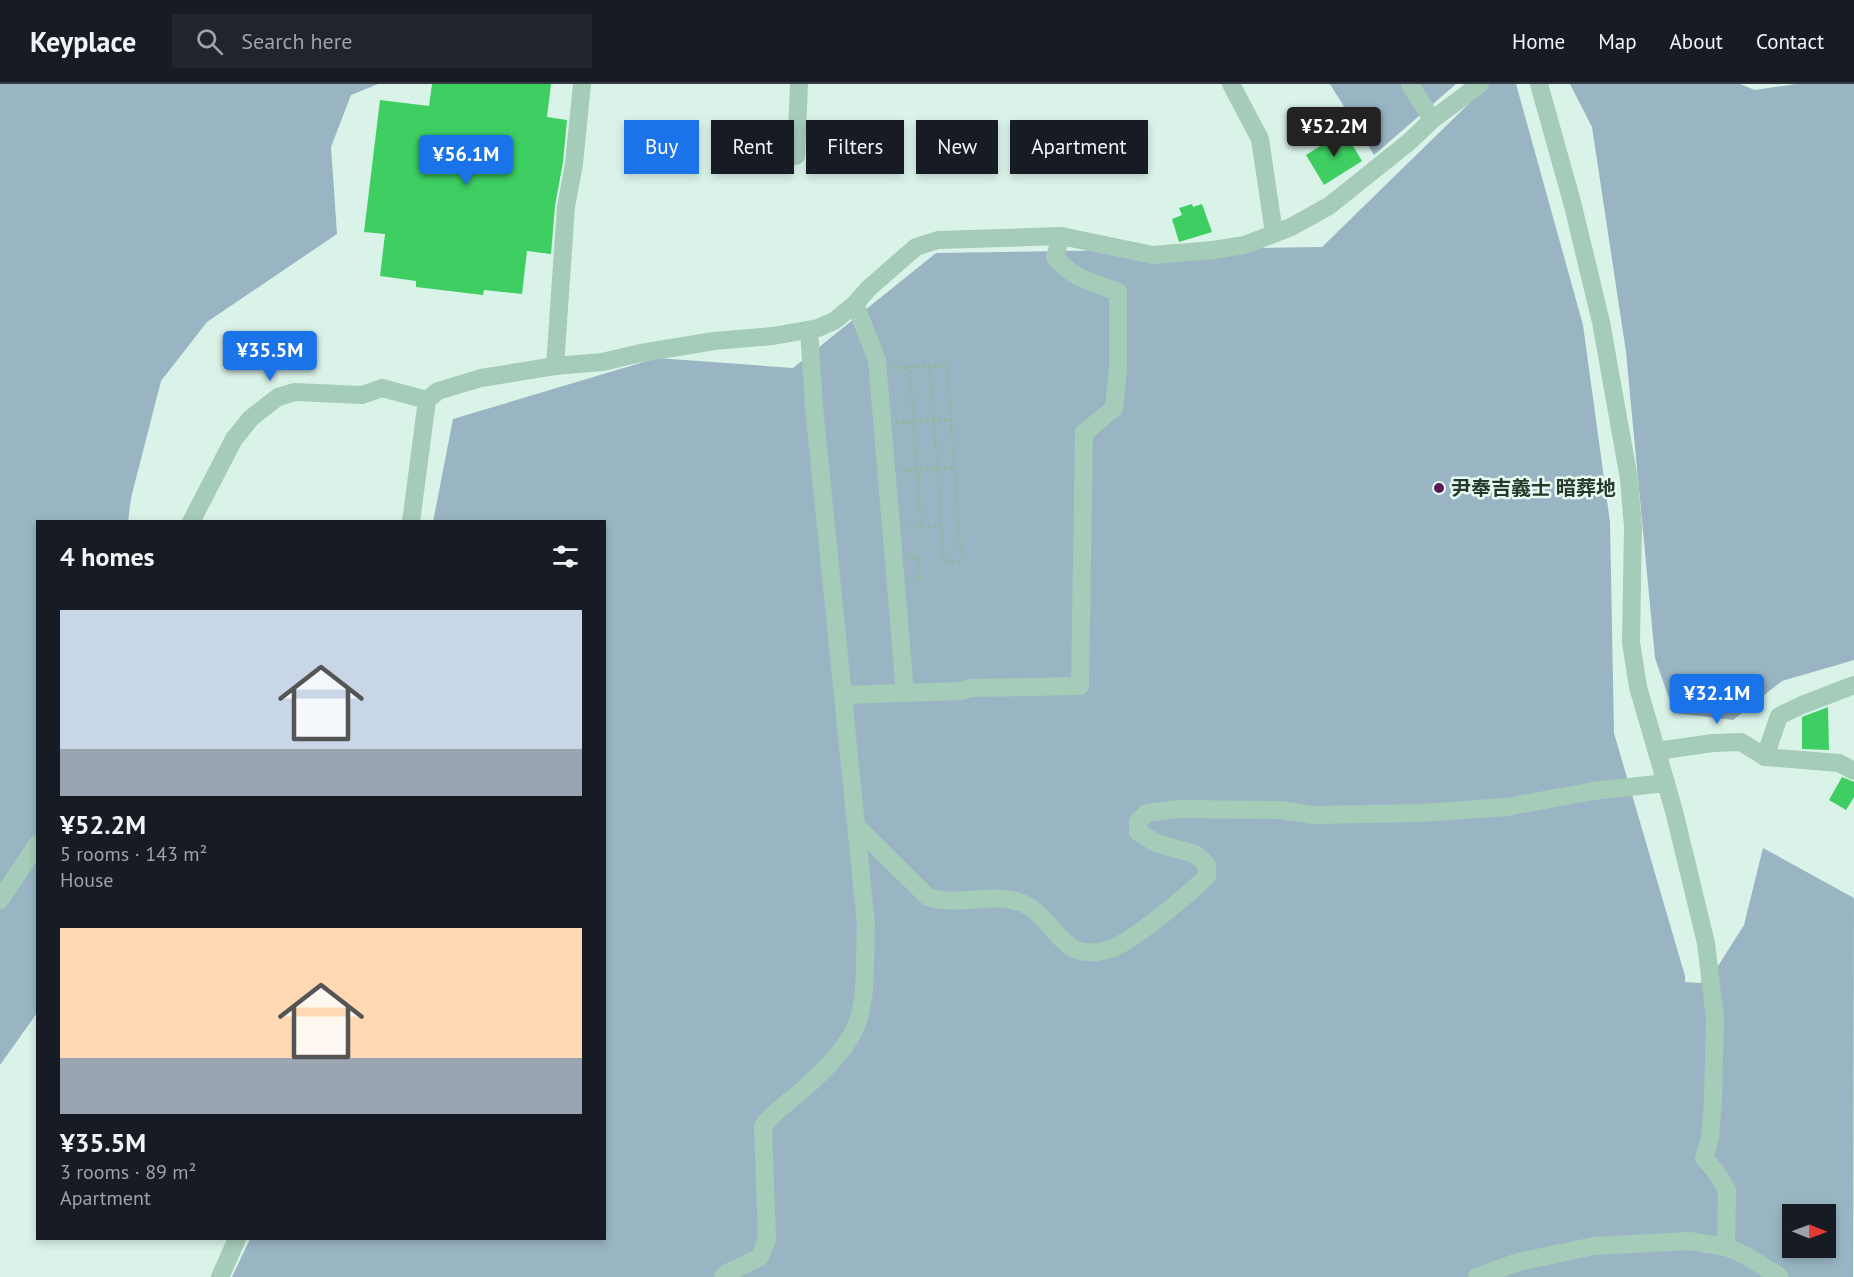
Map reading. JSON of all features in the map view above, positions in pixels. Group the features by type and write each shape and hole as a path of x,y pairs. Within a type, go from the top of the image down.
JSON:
{"street":[{"path":"555,366 566,207 574,164 582,84"},
{"path":"796,156 799,84"},
{"path":"1231,84 1260,139 1274,234"},
{"path":"1410,84 1432,120"},
{"path":"411,520 427,400 438,391 481,378 555,366 602,362 714,341 808,330 834,321 916,247 938,240 1061,236 1153,255 1213,250 1245,244 1291,228 1329,206 1409,142 1432,120 1480,84"},
{"path":"1539,84 1572,202 1601,322 1629,479 1633,527 1631,642 1638,687 1666,783 1706,943 1715,1019 1713,1101 1710,1138 1704,1158 1727,1190 1726,1247"},
{"path":"844,695 961,691 971,688 1080,686 1084,433 1114,408 1118,368 1118,292 1071,274 1062,266 1055,257 1061,236"},
{"path":"855,304 877,360 905,693"},
{"path":"723,1277 760,1257 767,1239 763,1126 771,1116 834,1060 856,1027 862,1003 866,925 808,330"},
{"path":"192,520 234,439 251,418 278,398 296,392 362,395 382,388 427,400"},
{"path":"1765,757 1779,716 1854,685"},
{"path":"1657,751 1713,743 1741,742 1765,757 1839,763 1854,771"},
{"path":"857,827 928,897 942,901 1004,899 1021,902 1040,915 1071,948 1083,952 1108,950 1129,939 1192,891 1207,876 1207,865 1195,854 1156,843 1138,832 1138,821 1147,813 1178,809 1281,810 1313,815 1422,813 1507,807 1593,791 1666,783"},
{"path":"0,900 36,846"},
{"path":"220,1277 237,1240"},
{"path":"1477,1277 1518,1262 1594,1246 1689,1241 1726,1247 1780,1277"}],"path":[{"path":"878,369 947,364 961,561 944,562 930,366"},
{"path":"910,367 921,527"},
{"path":"883,424 951,419"},
{"path":"887,472 954,467"},
{"path":"892,530 942,526"}],"shaded area":[{"path":"0,84 378,84 351,95 331,147 337,234 207,322 161,381 131,498 128,520 36,520 36,1014 0,1065"},
{"path":"1330,84 1456,84 1374,155"},
{"path":"1489,84 1516,84 1583,325 1610,522 1614,733 1685,982 1700,983 1718,966 1744,925 1763,848 1854,898 1853,1277 232,1277 250,1240 606,1240 606,520 433,520 453,419 657,358 793,368 936,253 1322,247"},
{"path":"1570,84 1740,84 1755,90 1796,84 1854,84 1854,660 1782,681 1733,720 1674,713 1655,658 1626,352 1592,127"}],"building":[{"path":"432,84 551,84 547,117 567,120 551,254 527,251 522,294 484,290 483,295 416,287 416,281 380,276 385,234 364,232 380,100 429,106"},
{"path":"1344,131 1362,161 1324,185 1306,155"},
{"path":"1192,204 1193,207 1202,204 1212,232 1179,242 1172,219 1182,215 1179,208"},
{"path":"1828,707 1829,750 1802,749 1802,717"},
{"path":"1842,777 1854,782 1854,797 1846,810 1829,800"}],"place":[{"name":"尹奉吉義士 暗葬地","path":"1439,488"}]}
